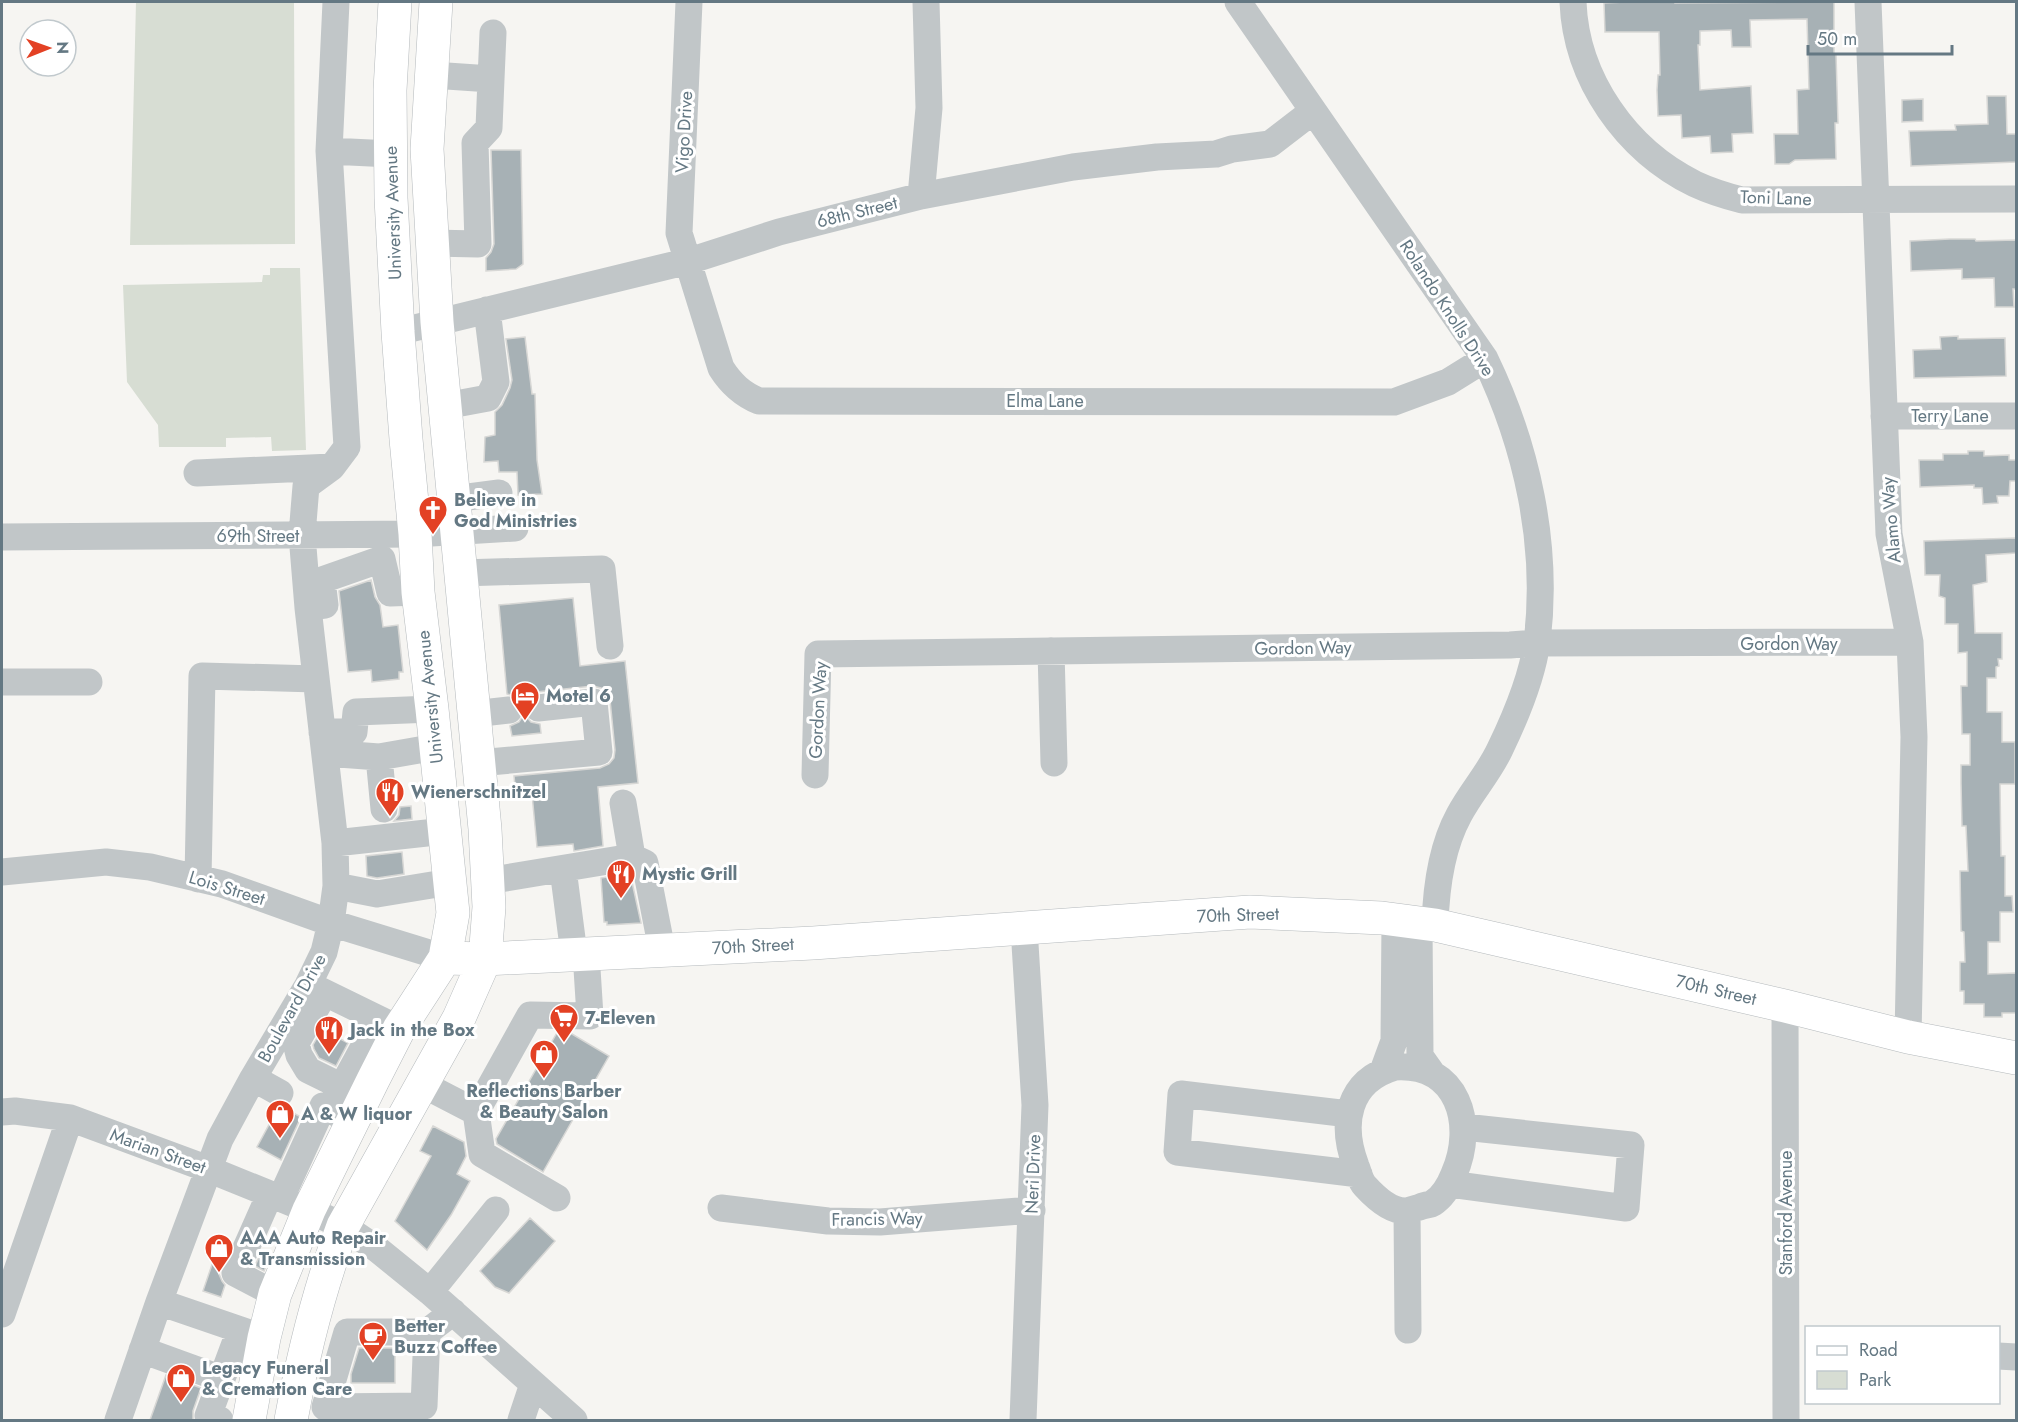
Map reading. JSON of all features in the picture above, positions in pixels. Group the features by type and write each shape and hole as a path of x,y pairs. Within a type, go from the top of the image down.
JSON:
{"main road":[{"name":"University Avenue","path":"249,1420 252,1334 275,1294 287,1201 333,1162 353,1102 389,1024 445,958 453,913 418,592 416,534 406,439 393,242 390,90 395,2"},
{"name":"University Avenue","path":"304,1410 304,1359 343,1226 459,1018 485,959 489,907 488,881 437,322 427,149 436,2"},
{"name":"70th Street","path":"445,958 485,959 813,943 1250,912 1416,923 1785,1006 1908,1037 2016,1058"}],"street":[{"path":"197,473 332,467 347,447 329,151 336,2"},
{"name":"Vigo Drive","path":"689,2 679,233 689,261"},
{"path":"921,196 929,108 926,2"},
{"name":"Rolando Knolls Drive","path":"1238,2 1485,359 1499,388 1514,429 1525,465 1534,511 1539,573 1537,643 1528,678 1503,744 1480,784 1458,815 1438,881 1416,923"},
{"name":"Toni Lane","path":"1573,2 1577,34 1584,58 1604,102 1618,122 1653,157 1673,172 1703,187 1742,200 2016,199"},
{"name":"Alamo Way","path":"1868,2 1889,534 1910,642 1914,737 1908,1037"},
{"path":"432,243 478,244 475,143 489,128 493,33"},
{"path":"432,75 491,79"},
{"name":"68th Street","path":"399,332 689,261 779,232 921,196 1073,167 1157,157 1216,154 1232,149 1270,144 1313,111"},
{"path":"329,151 391,154"},
{"name":"Elma Lane","path":"689,261 721,368 726,377 741,392 759,401 1394,402 1448,382 1485,359"},
{"path":"445,406 488,398 496,382 488,310"},
{"name":"Terry Lane","path":"1884,416 2016,416"},
{"name":"Boulevard Drive","path":"118,1420 220,1139 253,1078 316,989 331,922 336,886 335,843 308,608 302,535 306,486 332,467"},
{"path":"453,499 499,493"},
{"name":"69th Street","path":"2,537 416,534 515,528"},
{"path":"308,608 325,605 322,580 382,559 390,593 418,592"},
{"path":"460,573 602,569 610,646"},
{"name":"Gordon Way","path":"815,775 818,654 1537,643 1910,642"},
{"path":"1051,651 1054,763"},
{"path":"198,879 202,676 316,679"},
{"path":"2,682 88,682"},
{"path":"478,763 599,752 594,702 538,708"},
{"path":"324,742 354,732 356,712 432,709"},
{"path":"473,714 509,710"},
{"path":"324,742 379,757 436,747"},
{"path":"379,757 386,825"},
{"path":"623,803 632,858"},
{"path":"335,843 386,825 445,831"},
{"path":"488,881 632,858 645,863 662,950"},
{"name":"Lois Street","path":"2,872 106,862 150,867 222,884 445,958"},
{"path":"557,1198 482,1154 476,1112 531,1015 590,1016 563,869"},
{"path":"336,886 377,894 450,882"},
{"path":"1383,1071 1394,1041 1416,923"},
{"path":"1416,923 1420,1056 1432,1074 1451,1090 1464,1127 1464,1142 1462,1154 1447,1190 1433,1203 1407,1211 1390,1206 1374,1197 1361,1183 1348,1137 1349,1114 1356,1095 1363,1085 1383,1071 1407,1067 1432,1074"},
{"name":"Neri Drive","path":"1023,1420 1035,1105 1024,928"},
{"path":"353,1102 308,1070 299,1055 296,1043 316,989 389,1024"},
{"name":"Stanford Avenue","path":"1785,1006 1796,1355 1786,1420"},
{"path":"253,1078 280,1093"},
{"path":"422,1084 476,1112"},
{"path":"1349,1114 1181,1094 1177,1152 1359,1174"},
{"path":"275,1294 235,1273 287,1201 304,1148 323,1106 353,1102"},
{"name":"Marian Street","path":"2,1112 15,1111 70,1118 208,1169 343,1226 377,1249 430,1292 574,1420"},
{"path":"2,1314 70,1118"},
{"path":"1450,1184 1626,1208 1631,1146 1464,1127"},
{"path":"304,1148 333,1162"},
{"name":"Francis Way","path":"722,1208 828,1221 880,1222 1032,1210"},
{"path":"430,1292 496,1210"},
{"path":"1407,1211 1408,1330"},
{"path":"159,1302 252,1334 222,1379 208,1416 220,1420"},
{"path":"304,1410 347,1332 427,1332 453,1312"},
{"path":"304,1410 424,1406 427,1332"},
{"path":"142,1350 222,1379"},
{"path":"2000,1356 2016,1357"},
{"path":"521,1420 533,1384"}],"green space":[{"path":"136,2 294,2 295,244 130,245"},
{"path":"270,268 300,268 306,450 272,451 271,437 226,438 226,447 159,447 158,425 127,382 123,285 262,282 263,275 270,275"}],"building":[{"path":"1834,2 1838,123 1835,123 1836,159 1795,160 1789,164 1775,164 1774,134 1798,134 1797,90 1809,89 1807,19 1750,20 1751,47 1732,47 1731,30 1700,31 1700,45 1698,45 1700,90 1751,86 1753,133 1732,134 1733,152 1711,153 1710,136 1682,138 1681,115 1658,116 1659,32 1605,32 1604,3"},
{"path":"1987,96 2006,96 2007,134 2016,134 2016,162 1911,166 1909,131 1956,130 1955,125 1988,124"},
{"path":"1923,99 1923,121 1902,122 1902,100"},
{"path":"491,150 521,150 523,264 516,269 486,271 486,258 494,244"},
{"path":"2016,240 2014,307 1995,307 1994,278 1962,279 1962,269 1911,271 1910,241"},
{"path":"1958,336 1958,339 2005,338 2006,376 1914,378 1913,350 1941,349 1940,337"},
{"path":"525,337 532,394 535,394 537,460 542,494 518,495 517,472 499,472 498,461 484,462 485,437 495,435 495,412 502,405 512,380 506,339"},
{"path":"1968,451 1984,451 1984,456 2009,455 2009,460 2016,460 2016,481 2010,481 2009,496 1997,496 1998,503 1983,504 1982,488 1974,488 1974,485 1920,487 1919,460 1943,460 1943,454 1968,454"},
{"path":"2016,538 2016,553 1986,555 1987,582 1973,585 1975,633 2002,633 2002,659 1998,659 1996,678 1987,678 1987,712 2002,712 2002,742 2015,742 2015,784 2000,784 2001,856 2005,856 2005,896 2012,896 2013,912 2000,912 2000,942 1988,942 1988,974 2016,973 2016,1013 2002,1013 2002,1017 1984,1017 1984,1004 1964,1004 1964,991 1960,991 1960,962 1965,962 1964,932 1961,931 1960,871 1968,871 1966,826 1962,826 1961,783 1961,765 1970,765 1970,734 1962,734 1961,686 1967,686 1967,652 1958,653 1958,624 1945,624 1945,598 1939,596 1940,575 1925,575 1924,541"},
{"path":"371,580 375,597 380,605 383,627 398,625 403,672 399,672 399,679 372,682 371,670 348,672 339,591"},
{"path":"573,598 580,666 625,661 638,783 598,787 603,846 574,851 573,844 537,847 532,794 516,796 514,776 600,768 609,764 614,758 615,750 610,700 601,688 593,686 536,692 528,696 523,704 516,696 507,694 499,605"},
{"path":"524,714 531,722 540,724 541,733 512,736 510,726 519,722"},
{"path":"411,806 412,819 394,821 399,815 400,807"},
{"path":"402,852 404,874 377,878 367,876 366,856"},
{"name":"Mystic Grill","path":"630,873 641,923 607,925 607,922 604,922 601,878"},
{"path":"322,1029 348,1043 336,1066 319,1058 314,1049 313,1045"},
{"path":"558,1031 567,1031 609,1056 543,1172 497,1144 496,1139"},
{"name":"A & W liquor","path":"278,1108 284,1108 301,1117 281,1160 257,1147"},
{"path":"433,1126 464,1142 466,1156 457,1174 470,1181 451,1215 427,1250 395,1221 431,1156 420,1151"},
{"path":"530,1218 555,1241 509,1293 495,1287 480,1271"},
{"name":"AAA Auto Repair & Transmission","path":"219,1244 229,1248 219,1274 225,1285 221,1297 203,1291"},
{"path":"260,1255 269,1258 264,1271 255,1266"},
{"name":"Better Buzz Coffee","path":"359,1348 395,1348 395,1383 351,1383 351,1374"},
{"name":"Legacy Funeral & Cremation Care","path":"166,1375 201,1388 193,1411 193,1420 150,1420"}],"place":[{"name":"Believe in God Ministries","path":"433,536"},
{"name":"Motel 6","path":"525,722"},
{"name":"Wienerschnitzel","path":"390,818"},
{"name":"Mystic Grill","path":"621,900"},
{"name":"7-Eleven","path":"564,1044"},
{"name":"Jack in the Box","path":"329,1056"},
{"name":"Reflections Barber & Beauty Salon","path":"544,1080"},
{"name":"A & W liquor","path":"280,1140"},
{"name":"AAA Auto Repair & Transmission","path":"219,1274"},
{"name":"Better Buzz Coffee","path":"373,1362"},
{"name":"Legacy Funeral & Cremation Care","path":"181,1404"}]}
